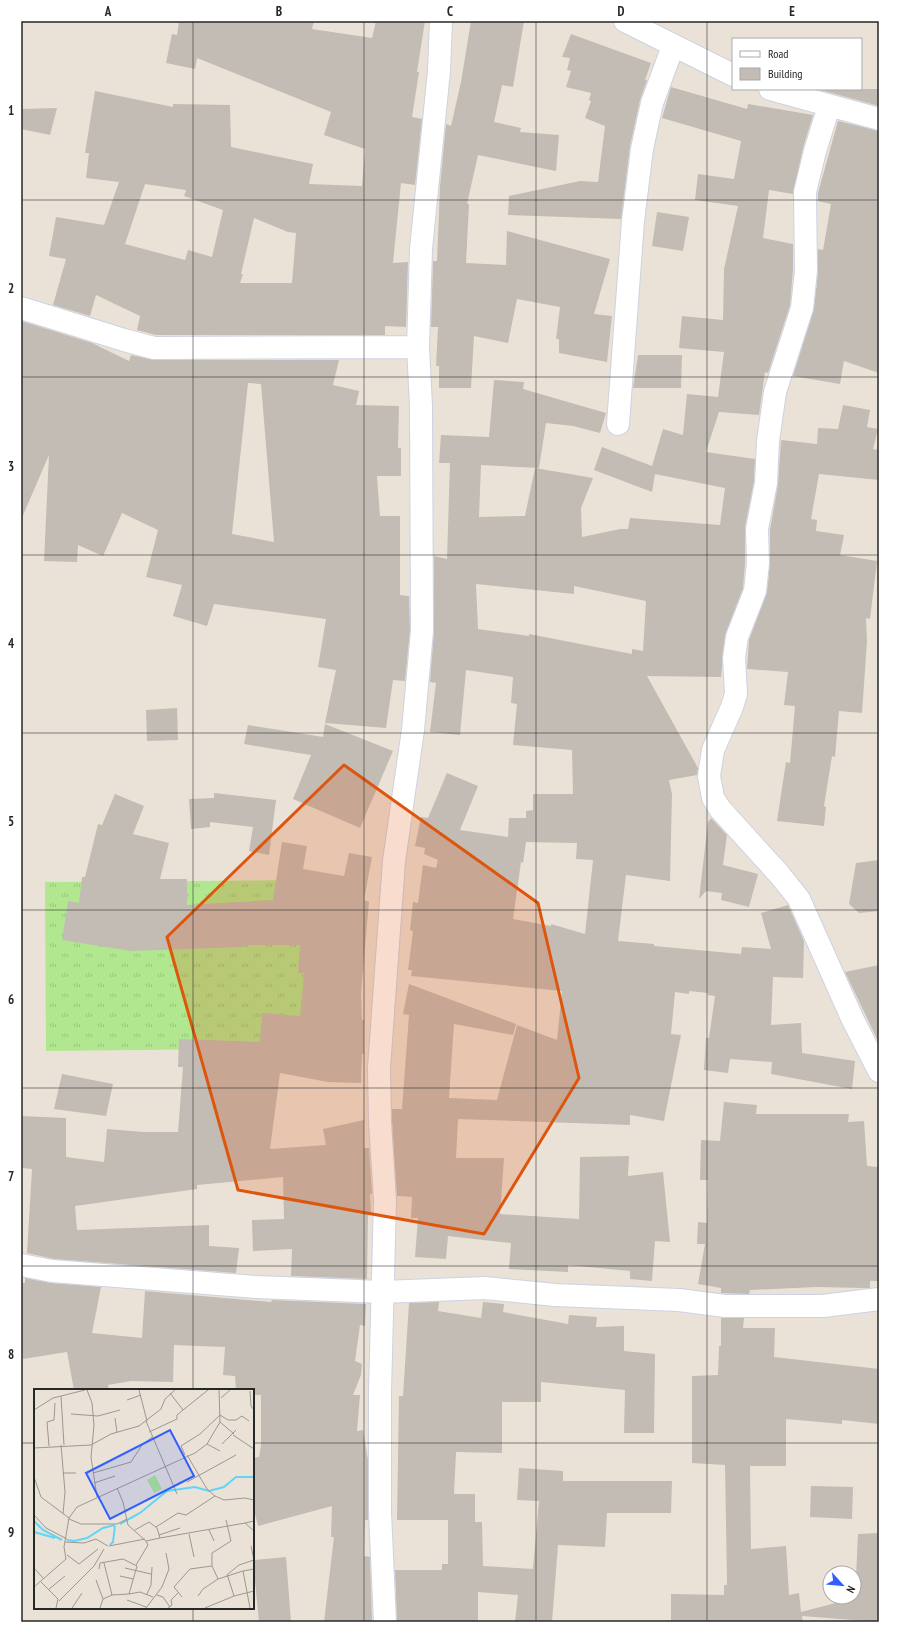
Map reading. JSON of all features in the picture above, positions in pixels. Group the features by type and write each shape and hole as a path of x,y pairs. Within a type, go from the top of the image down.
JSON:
{"street":[{"path":"385,1622 380,1512 382,1292 385,1200 380,1129 379,1068 382,1009 394,861 413,730 422,631 421,421 418,347 421,249 440,71 441,21"},
{"path":"625,21 732,75"},
{"path":"618,424 633,222 642,149 652,103 673,46"},
{"path":"773,90 879,119"},
{"path":"829,106 815,151 805,192 806,271 802,308 775,392 768,441 766,483 757,529 758,563 755,591 737,637 734,658 736,694 732,707 713,750 710,776 713,798 720,809 779,874 799,899 852,1018 879,1071"},
{"path":"21,308 154,348 418,347"},
{"path":"21,1265 68,1273 257,1287 382,1292 486,1288 555,1295 679,1300 725,1306 823,1306 879,1299"}],"highlighted area":[{"path":"344,765 538,903 579,1078 484,1234 238,1190 167,937"}],"green space":[{"path":"316,880 316,1048 46,1051 45,882"}],"building":[{"path":"179,21 314,21 312,29 372,38 376,21 425,21 412,117 422,119 415,185 401,183 393,263 408,262 406,327 385,326 385,335 156,335 137,330 140,316 96,295 90,316 53,305 66,259 49,256 56,217 104,225 119,182 86,178 89,153 85,153 95,91 173,107 173,104 230,105 231,147 313,164 309,184 362,186 365,149 324,135 331,112 197,58 195,69 166,63 172,34 177,35","holes":["145,184 186,190 184,196 223,210 212,257 188,250 185,260 125,244","254,218 288,232 296,233 292,283 240,283"]},
{"path":"471,21 524,21 513,87 502,85 494,122 521,128 520,132 559,135 556,171 478,155 467,204 469,204 466,263 506,265 507,231 610,259 594,314 612,316 607,362 559,353 559,339 556,339 560,307 517,299 508,343 474,336 471,388 439,388 439,366 436,366 438,327 431,327 433,261 437,261 440,187 446,124 451,126 461,82"},
{"path":"571,34 651,63 645,80 647,80 640,100 630,146 621,219 508,215 509,196 580,181 598,182 605,126 585,118 591,101 589,100 591,93 566,87 571,71 567,70 570,58 562,57"},
{"path":"671,87 747,109 748,104 813,115 803,148 793,194 769,190 763,238 793,244 793,270 790,305 768,373 765,372 759,415 719,412 706,452 755,459 754,481 745,527 743,588 725,635 721,677 647,676 698,768 697,775 669,780 672,794 670,881 626,875 618,941 741,954 742,947 771,949 761,913 788,905 804,941 803,978 773,977 771,1025 801,1023 802,1053 855,1061 852,1089 771,1074 772,1062 730,1059 728,1073 704,1070 706,1038 709,1038 715,996 708,995 708,993 689,991 689,994 675,992 671,1034 681,1035 664,1121 630,1115 630,1125 458,1119 456,1158 504,1158 500,1214 579,1219 580,1157 629,1156 628,1176 663,1172 670,1242 655,1241 652,1281 630,1279 630,1271 568,1265 568,1272 509,1269 511,1243 448,1236 446,1259 415,1257 418,1218 411,1218 412,1197 397,1196 392,1121 392,1109 402,1109 409,1015 403,1014 409,984 516,1024 513,1035 454,1024 449,1098 497,1100 517,1025 557,1040 562,991 411,976 412,970 408,970 413,931 410,930 413,902 418,903 423,865 436,868 438,860 424,854 425,848 415,846 421,817 428,818 447,773 478,786 460,830 508,837 509,818 526,818 526,811 533,810 533,794 573,794 572,750 513,745 517,704 511,703 513,677 466,670 460,735 430,732 436,683 430,682 434,631 434,556 447,559 450,463 439,463 441,435 489,437 494,380 524,382 523,389 606,413 600,433 573,426 546,423 539,468 481,465 479,517 525,516 535,468 593,478 581,508 582,537 620,529 628,529 630,518 720,525 725,488 655,474 652,492 594,470 602,447 652,466 663,429 683,435 687,394 718,397 724,352 679,348 682,316 723,320 724,269 738,206 695,200 698,174 734,179 741,141 662,118","holes":["476,584 574,594 574,586 646,601 643,651 632,649 632,654 529,634 529,636 478,629","526,842 577,843 576,859 593,860 585,934 551,924 551,926 513,919 521,862 523,863"]},
{"path":"879,89 879,106 821,90"},
{"path":"57,108 50,135 21,129 21,109"},
{"path":"838,121 879,131 879,373 844,361 840,384 793,376 814,309 818,272 818,249 823,250 831,204 818,201 818,193"},
{"path":"657,212 689,217 683,251 652,246"},
{"path":"21,321 92,343 129,361 131,355 154,360 339,360 333,385 359,391 356,405 399,406 398,448 401,448 401,476 377,476 380,516 400,516 400,595 409,596 410,630 405,681 393,680 386,728 325,723 336,670 318,667 326,619 214,604 207,626 173,616 182,585 146,577 158,530 122,513 103,556 78,545 77,562 44,561 49,455 21,520","holes":["248,383 261,384 274,542 232,534"]},
{"path":"638,355 682,355 681,388 633,388"},
{"path":"843,405 870,410 867,427 878,429 873,449 879,450 879,480 819,474 811,519 817,520 816,531 844,535 840,555 877,561 870,619 866,618 867,641 862,713 839,711 835,757 832,756 824,806 826,807 824,826 777,821 786,762 790,763 795,706 784,705 788,672 747,669 749,640 767,592 770,564 770,530 778,485 781,440 817,444 818,428 838,429"},
{"path":"177,708 178,740 147,741 146,710"},
{"path":"325,724 393,751 360,828 293,799 311,755 244,744 248,725 323,737"},
{"path":"214,793 276,800 269,855 249,851 253,827 210,822 210,827 191,829 189,799 214,798"},
{"path":"115,794 144,806 133,834 169,843 160,879 187,879 187,905 273,900 282,842 307,846 303,869 344,876 349,853 372,857 364,900 369,902 361,993 362,1020 364,1020 364,1054 362,1054 361,1083 328,1082 280,1073 270,1149 326,1145 323,1129 364,1120 364,1148 369,1148 372,1194 370,1194 371,1213 368,1213 367,1279 291,1276 292,1249 253,1251 252,1220 284,1219 283,1177 197,1185 197,1189 75,1206 77,1230 209,1225 209,1246 239,1248 236,1273 54,1259 27,1253 32,1169 21,1168 21,1116 66,1118 66,1157 104,1162 107,1129 143,1132 178,1132 183,1067 178,1067 179,1039 260,1042 262,1013 300,1016 304,973 298,973 300,945 242,945 242,947 131,951 62,940 68,901 79,903 82,877 85,877 98,824 102,825"},
{"path":"711,818 727,835 723,865 758,874 749,907 721,900 722,893 706,891 699,899 708,822"},
{"path":"879,860 879,911 859,913 849,904 856,863"},
{"path":"879,965 879,1043 845,972"},
{"path":"62,1074 113,1084 106,1116 54,1109"},
{"path":"724,1102 757,1105 756,1114 849,1114 848,1122 864,1121 867,1166 879,1167 879,1281 870,1281 870,1288 817,1287 750,1290 749,1294 721,1293 721,1288 698,1284 705,1244 697,1244 698,1222 707,1223 708,1180 700,1180 701,1140 720,1141"},
{"path":"25,1278 51,1283 101,1287 92,1333 142,1338 145,1291 271,1302 272,1300 366,1304 365,1326 360,1325 355,1361 362,1364 361,1375 353,1395 360,1395 357,1431 363,1430 368,1460 368,1520 365,1520 364,1556 370,1557 372,1622 324,1622 334,1537 331,1537 332,1506 258,1526 254,1510 254,1458 259,1457 261,1445 261,1395 254,1395 254,1389 236,1389 235,1376 223,1375 225,1347 174,1345 173,1382 131,1381 108,1385 109,1389 74,1389 67,1352 23,1359 21,1342 21,1283 25,1283"},
{"path":"439,1302 438,1311 481,1318 483,1302 504,1304 503,1312 568,1324 569,1315 597,1317 596,1327 624,1326 624,1351 655,1354 654,1433 624,1433 625,1390 541,1382 541,1402 502,1402 502,1453 456,1452 454,1494 475,1494 475,1522 482,1522 483,1566 533,1569 539,1501 517,1500 519,1468 563,1471 563,1481 672,1481 671,1513 607,1513 605,1547 558,1545 552,1622 515,1622 518,1595 478,1592 478,1622 397,1622 395,1570 442,1570 442,1564 448,1564 448,1520 397,1520 399,1396 403,1396 409,1303"},
{"path":"721,1318 744,1318 743,1328 775,1328 774,1357 879,1369 879,1424 842,1420 842,1424 786,1419 786,1466 750,1466 751,1549 786,1546 789,1595 799,1593 801,1612 828,1605 862,1605 862,1565 857,1565 858,1534 879,1533 879,1622 802,1616 803,1622 671,1622 671,1594 724,1595 724,1585 727,1585 725,1465 692,1463 692,1376 718,1375 719,1346 721,1346"},
{"path":"811,1486 853,1487 852,1519 810,1517"},
{"path":"286,1557 291,1622 259,1622 254,1560"}]}
